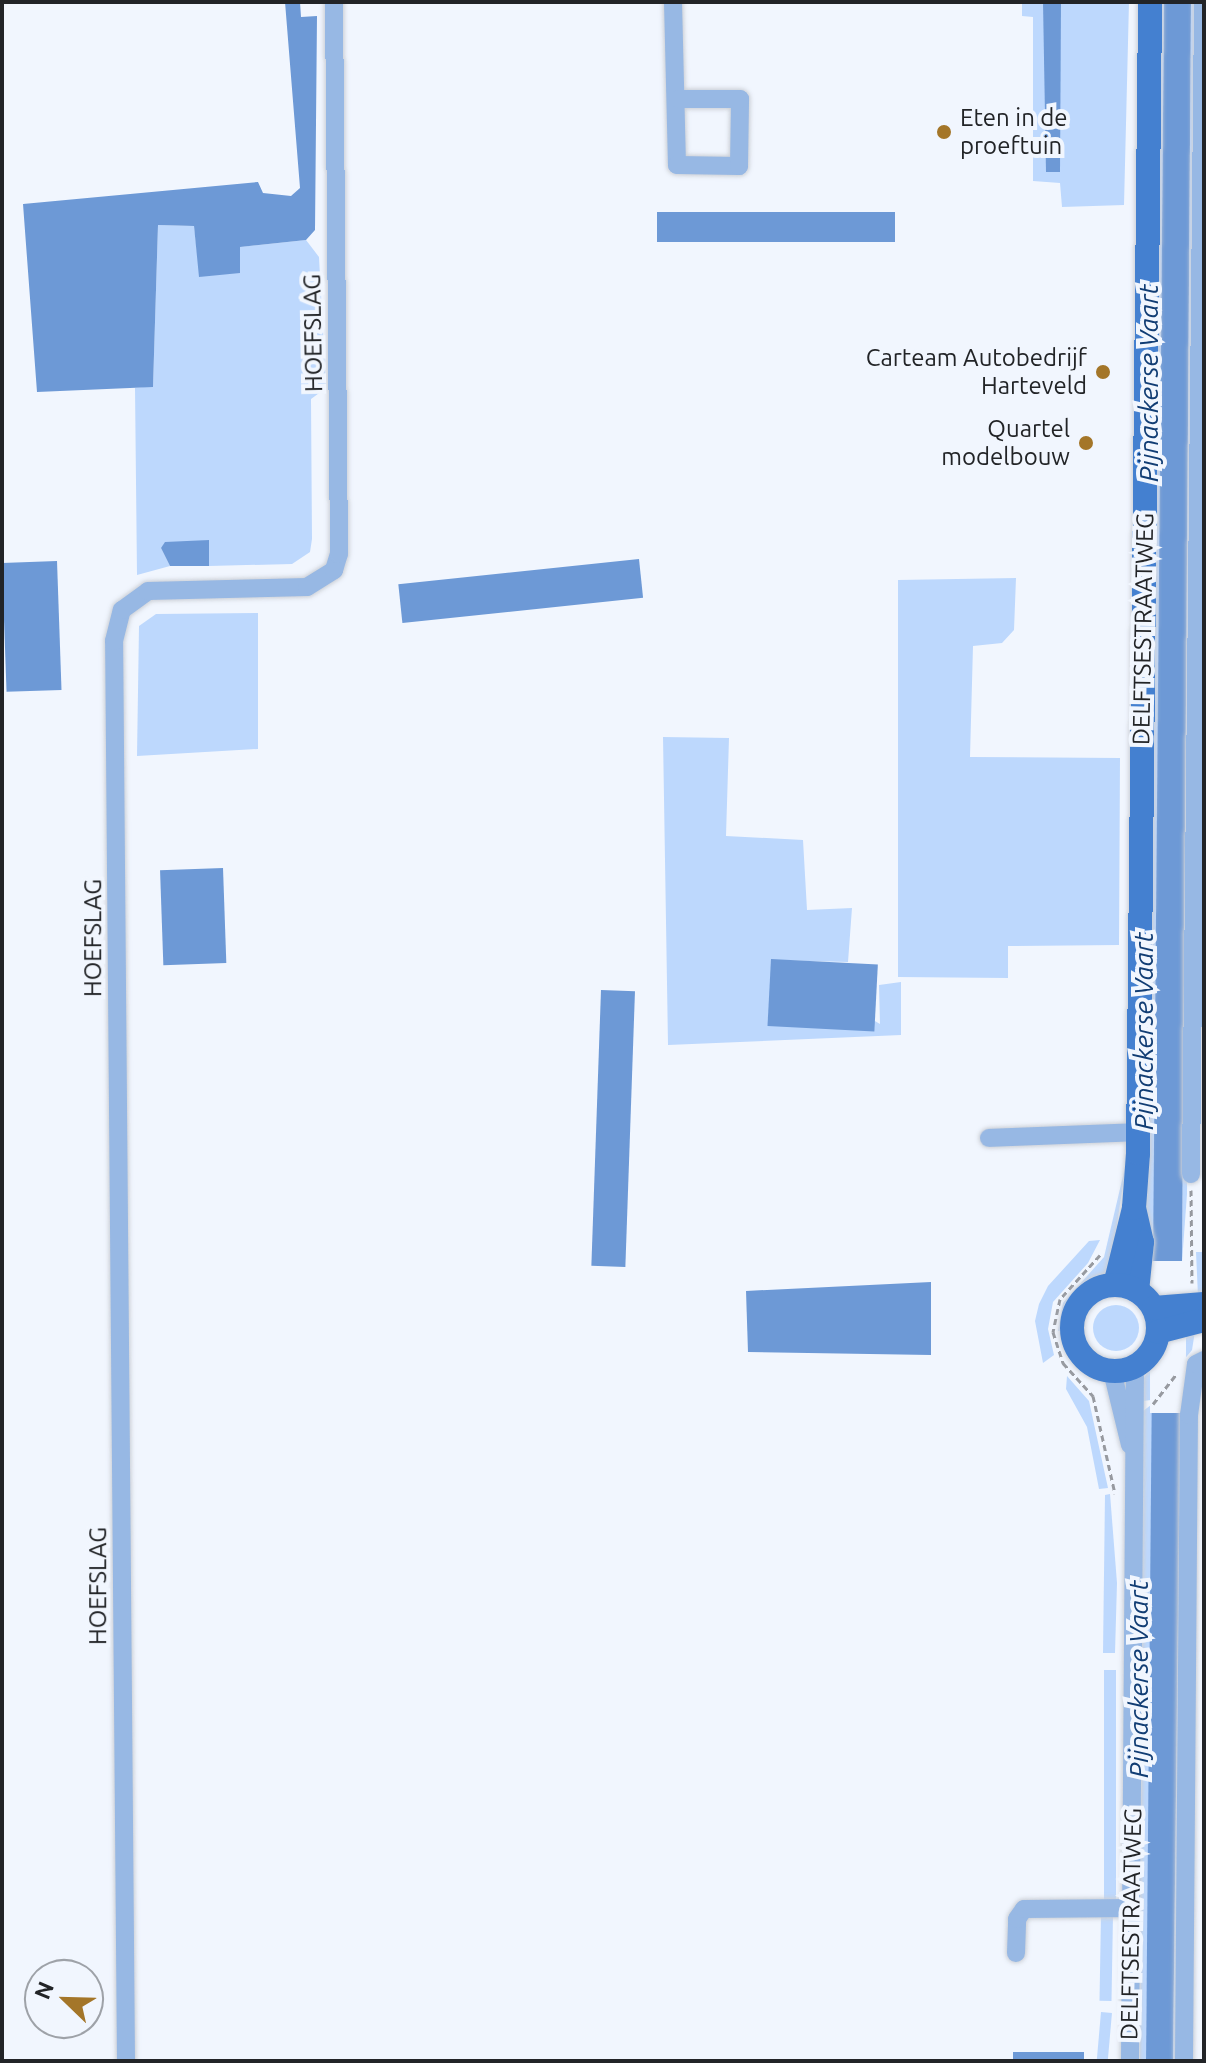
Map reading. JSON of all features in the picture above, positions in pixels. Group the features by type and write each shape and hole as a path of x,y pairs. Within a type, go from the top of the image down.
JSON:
{"main road":[{"name":"DELFTSESTRAATWEG","path":"1132,1364 1143,1303 1134,1208 1138,1132 1150,2"},
{"path":"1132,1364 1086,1359 1072,1330 1084,1298 1194,1311"}],"street":[{"name":"HOEFSLAG","path":"126,2061 114,641 122,610 148,591 307,587 334,570 339,554 334,2"},
{"path":"673,2 678,99 677,165 739,166 740,99 678,99"},
{"path":"1191,1174 1203,2"},
{"path":"989,1138 1138,1132"},
{"name":"DELFTSESTRAATWEG","path":"1130,2061 1136,1523 1132,1364"},
{"path":"1184,2061 1189,1415 1195,1364"},
{"path":"1016,1953 1017,1919 1024,1909 1132,1908"}],"path":[{"path":"1191,1174 1194,1311"},
{"path":"1148,1406 1171,1377 1195,1364"}],"shaded area":[{"path":"1022,2 1129,2 1124,205 1062,207 1060,183 1033,181 1033,17 1022,16"},
{"path":"1160,2 1164,2 1154,1261 1146,1261"},
{"path":"1191,2 1197,2 1196,173 1187,1194 1182,1262"},
{"path":"158,225 194,226 200,277 239,247 306,240 319,257 326,388 311,399 310,552 292,564 209,566 209,540 161,548 170,566 137,575 135,388 153,386"},
{"path":"1016,578 1014,630 1002,643 973,646 970,757 1120,758 1119,945 1008,946 1008,978 898,977 898,580"},
{"path":"258,613 258,749 137,756 139,626 156,614"},
{"path":"663,737 729,738 726,836 803,840 807,910 852,908 848,962 771,960 880,1024 879,985 901,982 901,1035 668,1045"},
{"path":"1127,1159 1110,1270 1078,1296 1065,1331 1058,1331 1063,1303 1104,1257"},
{"path":"1100,1240 1088,1263 1053,1302 1048,1329 1054,1355 1043,1363 1035,1321 1039,1304 1048,1286 1089,1241"},
{"path":"1196,1252 1204,1252 1204,1296 1198,1296"},
{"path":"1116,1305 1132,1312 1139,1328 1132,1344 1116,1351 1100,1344 1093,1328 1100,1312"},
{"path":"1195,1331 1192,1350 1151,1400 1143,1401 1144,1378 1163,1348"},
{"path":"1067,1376 1089,1401 1108,1488 1099,1489 1087,1427 1066,1389"},
{"path":"1183,1381 1178,2061 1173,2061 1180,1413 1154,1413 1146,2061 1140,2061 1143,1411"},
{"path":"1110,1494 1117,1583 1115,1653 1103,1653 1105,1495"},
{"path":"1104,1670 1116,1670 1116,1901 1104,1901"},
{"path":"1101,1915 1113,1915 1111,2001 1100,2001"},
{"path":"1101,2012 1112,2013 1108,2061 1097,2061"}],"water":[{"path":"285,2 300,2 301,17 317,16 315,230 306,240 240,247 240,273 199,277 194,226 158,225 153,387 37,392 23,204 258,182 263,193 291,196 300,188"},
{"path":"1043,2 1061,2 1060,172 1046,172"},
{"path":"1164,2 1191,2 1182,1262 1173,2061 1146,2061"},
{"path":"657,212 895,212 895,242 657,242"},
{"path":"209,540 209,566 170,566 161,548 165,542"},
{"path":"639,559 643,598 402,623 398,584"},
{"path":"57,561 62,690 7,692 2,563"},
{"path":"223,868 226,963 163,965 160,870"},
{"path":"771,959 878,965 874,1032 767,1026"},
{"path":"601,990 635,991 625,1267 591,1266"},
{"path":"931,1282 931,1355 748,1352 746,1291"},
{"path":"1013,2052 1084,2052 1084,2061 1013,2061"}],"pier":[{"path":"1150,1261 1186,1261 1186,1413 1150,1413"}],"place":[{"name":"Eten in de proeftuin","path":"944,132"},
{"name":"Carteam Autobedrijf Harteveld","path":"1103,372"},
{"name":"Quartel modelbouw","path":"1086,443"}],"water label":[{"name":"Pijnackerse Vaart","path":"1149,383"},
{"name":"Pijnackerse Vaart","path":"1144,1031"},
{"name":"Pijnackerse Vaart","path":"1139,1679"}]}
